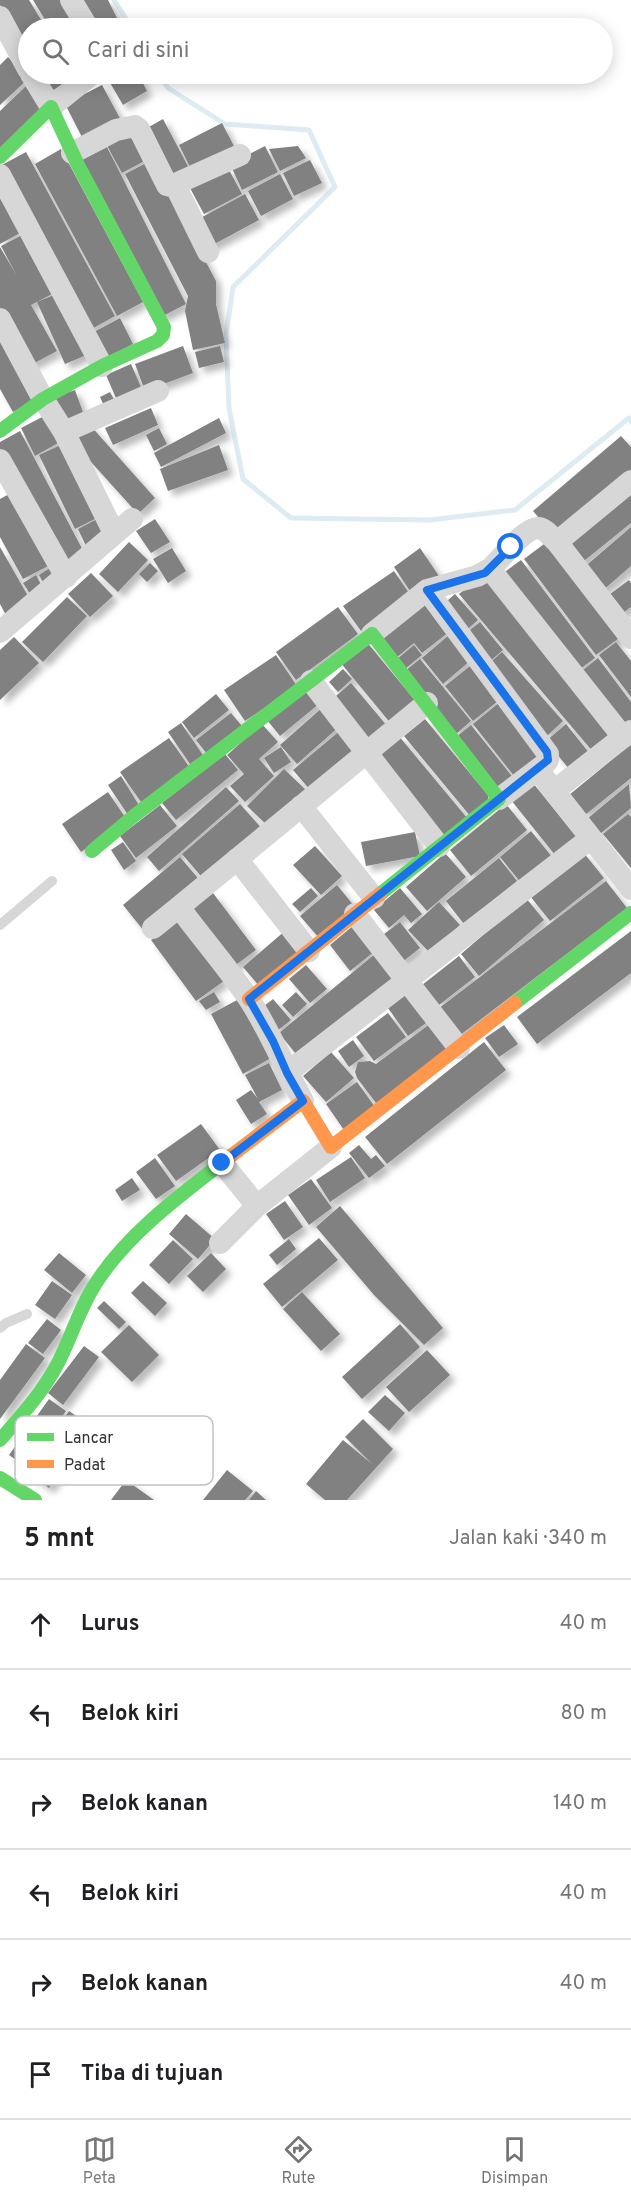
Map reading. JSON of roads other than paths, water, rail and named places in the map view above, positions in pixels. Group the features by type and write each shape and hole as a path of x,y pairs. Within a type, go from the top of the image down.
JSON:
{"main road":[{"path":"0,158 51,107 72,153 164,327 163,335 157,341 102,366 43,399 0,431"},
{"path":"92,851 143,809 372,634 499,799 249,999"},
{"path":"22,1416 35,1401 57,1366 98,1280 137,1235 222,1163 303,1101 331,1147 631,913"},
{"path":"0,1440 15,1423"},
{"path":"0,1478 35,1500"}],"street":[{"path":"71,0 82,18"},
{"path":"0,17 7,48 18,59"},
{"path":"37,84 51,107 80,84"},
{"path":"72,153 116,130 135,126 167,185 175,185 240,155"},
{"path":"0,175 102,366"},
{"path":"175,185 208,252"},
{"path":"0,319 43,399 64,432 114,533"},
{"path":"64,432 158,391"},
{"path":"0,460 66,577"},
{"path":"557,542 631,481"},
{"path":"1,628 66,577 132,519"},
{"path":"372,634 427,590 477,576 490,569 521,537 536,528 541,528 557,542 631,638"},
{"path":"490,569 627,734 554,791"},
{"path":"427,590 547,752 548,760 538,770 499,799"},
{"path":"311,681 439,846"},
{"path":"153,928 427,703"},
{"path":"538,770 631,889"},
{"path":"301,807 374,898"},
{"path":"287,1073 591,838"},
{"path":"237,859 309,951"},
{"path":"179,907 249,999 303,1101"},
{"path":"355,914 459,1048"},
{"path":"220,1243 257,1206 331,1147"},
{"path":"222,1163 257,1206"}],"lane":[{"path":"0,925 52,881"},
{"path":"0,1328 27,1314"}],"waterway":[{"path":"114,0 126,18"},
{"path":"165,84 168,88 225,124 309,130 335,187 233,287 226,335 229,408 243,479 291,518 430,520 515,510 629,418 631,422"}]}
